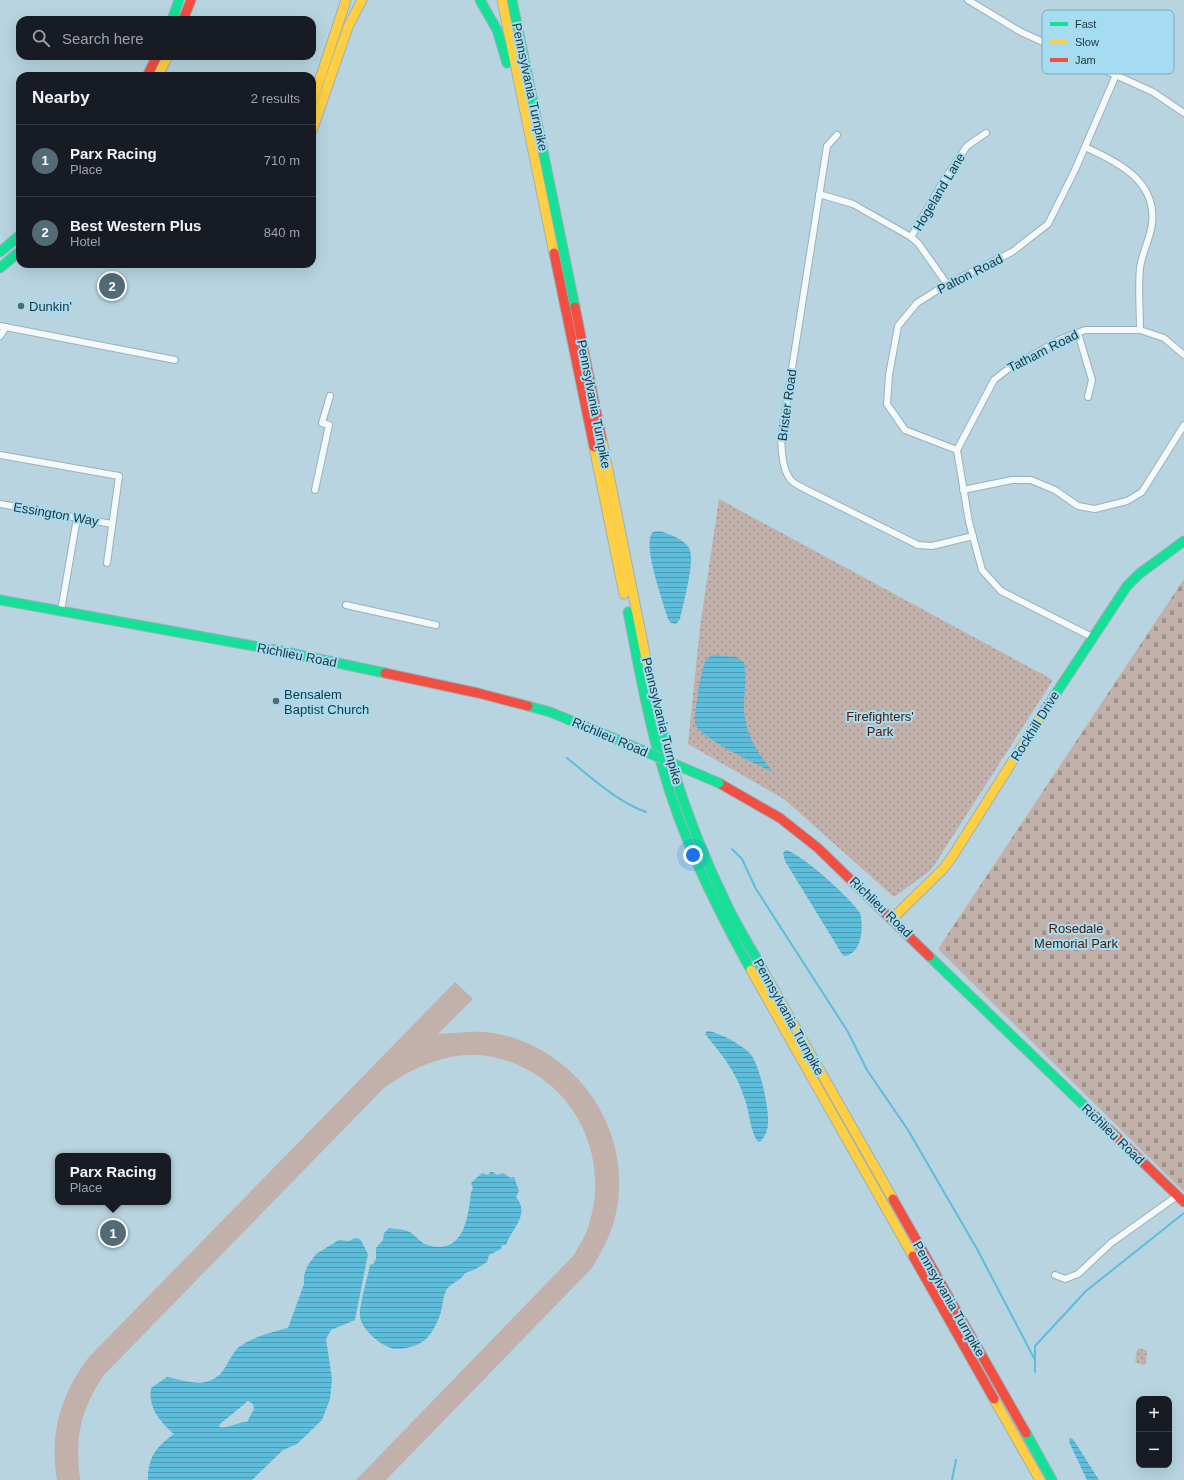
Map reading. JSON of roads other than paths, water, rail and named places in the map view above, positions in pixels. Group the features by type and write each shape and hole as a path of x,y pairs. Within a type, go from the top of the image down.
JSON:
{"main road":[{"path":"173,16 179,0"},
{"path":"185,16 191,0"},
{"path":"316,92 346,0"},
{"path":"316,119 348,27 362,0"},
{"path":"480,0 494,24 504,51 537,171"},
{"name":"Pennsylvania Turnpike","path":"502,0 648,713 661,765 683,830 709,890 733,938 1040,1480"},
{"name":"Pennsylvania Turnpike","path":"512,0 656,707 675,779 693,830 728,909 1052,1480"},
{"path":"149,72 155,60"},
{"path":"160,72 166,60"},
{"path":"0,252 16,238"},
{"path":"0,268 16,254"},
{"name":"Rockhill Drive","path":"893,918 943,869 952,857 1092,637 1127,586 1139,574 1184,541"},
{"name":"Richlieu Road","path":"0,600 276,650 498,698 550,712 719,784 754,802 799,832 827,856 893,918 1180,1199"}],"street":[{"path":"968,0 1020,32 1042,42"},
{"path":"1116,75 1154,92 1184,113"},
{"name":"Palton Road","path":"957,450 905,430 887,404 888,375 898,326 907,313 917,303 946,284 1012,252 1048,224 1059,205 1116,75"},
{"name":"Hogeland Lane","path":"912,237 944,180 968,146 986,133"},
{"name":"Brister Road","path":"837,135 827,146 781,438 782,456 786,470 792,481 807,490 918,545 932,546 973,536"},
{"path":"1085,147 1122,166 1133,174 1148,194 1152,209 1152,224 1140,268 1140,330"},
{"path":"819,194 853,204 912,237 918,243 946,284"},
{"path":"0,336 3,327 175,360"},
{"name":"Tatham Road","path":"957,450 994,380 1022,360 1062,339 1090,330 1140,330 1164,338 1184,355"},
{"path":"1078,333 1092,380 1088,397"},
{"path":"315,490 329,425 322,423 330,396"},
{"path":"963,490 1012,480 1032,480 1055,490 1078,506 1095,509 1128,501 1142,492 1184,425"},
{"path":"957,450 963,490 982,570 1001,590 1092,637"},
{"path":"0,455 119,476 107,563"},
{"name":"Essington Way","path":"0,504 112,524"},
{"path":"61,611 77,518"},
{"path":"346,605 436,625"},
{"path":"1055,1275 1065,1279 1078,1274 1111,1243 1180,1199"}],"water":[{"path":"660,531 676,537 684,542 689,548 691,554 690,572 686,593 680,619 676,624 671,623 668,619 651,560 650,538 653,532"},
{"path":"714,655 736,657 744,662 744,709 747,727 753,743 774,773 732,752 711,739 695,725 702,672 706,660"},
{"path":"786,850 803,860 826,878 855,906 860,913 862,925 860,939 855,950 850,954 844,956 842,954 785,861 783,853"},
{"path":"707,1031 718,1034 738,1044 749,1052 755,1062 763,1088 768,1115 767,1131 760,1142 757,1141 754,1136 746,1103 740,1087 732,1071 705,1034"},
{"path":"490,1172 497,1175 503,1173 511,1178 514,1177 519,1191 516,1197 520,1204 521,1216 506,1245 502,1245 501,1249 489,1255 487,1262 474,1270 465,1273 447,1289 438,1321 432,1332 421,1343 411,1347 395,1349 376,1340 367,1331 361,1321 360,1311 370,1265 373,1264 376,1259 376,1248 383,1240 384,1233 389,1228 402,1230 410,1232 427,1245 439,1247 449,1245 456,1240 466,1223 471,1192 473,1189 471,1183 482,1173 488,1175"},
{"path":"355,1238 360,1239 368,1254 355,1320 331,1330 326,1339 332,1379 330,1399 322,1420 297,1444 283,1450 252,1480 148,1480 148,1472 154,1453 162,1443 174,1434 164,1425 153,1408 151,1402 151,1388 167,1377 199,1383 209,1381 223,1371 234,1353 241,1345 261,1336 288,1328 304,1284 304,1275 308,1265 316,1254 339,1240 349,1241","holes":["248,1401 253,1404 254,1409 247,1422 226,1427 219,1427 220,1424"]},
{"path":"1069,1438 1073,1439 1099,1480 1087,1480 1070,1444"}],"waterway":[{"path":"567,758 614,795 646,812"},
{"path":"732,849 742,859 756,889 848,1032 867,1070 908,1130 977,1249 1035,1360"},
{"path":"1035,1372 1035,1346 1086,1291 1184,1213"},
{"path":"952,1480 956,1460"}],"place":[{"name":"Best Western Plus","path":"112,286"},
{"name":"Dunkin'","path":"21,306"},
{"name":"Bensalem Baptist Church","path":"276,701"},
{"name":"Parx Racing","path":"113,1233"}],"park label":[{"name":"Firefighters' Park","path":"880,724"},
{"name":"Rosedale Memorial Park","path":"1076,936"}]}
